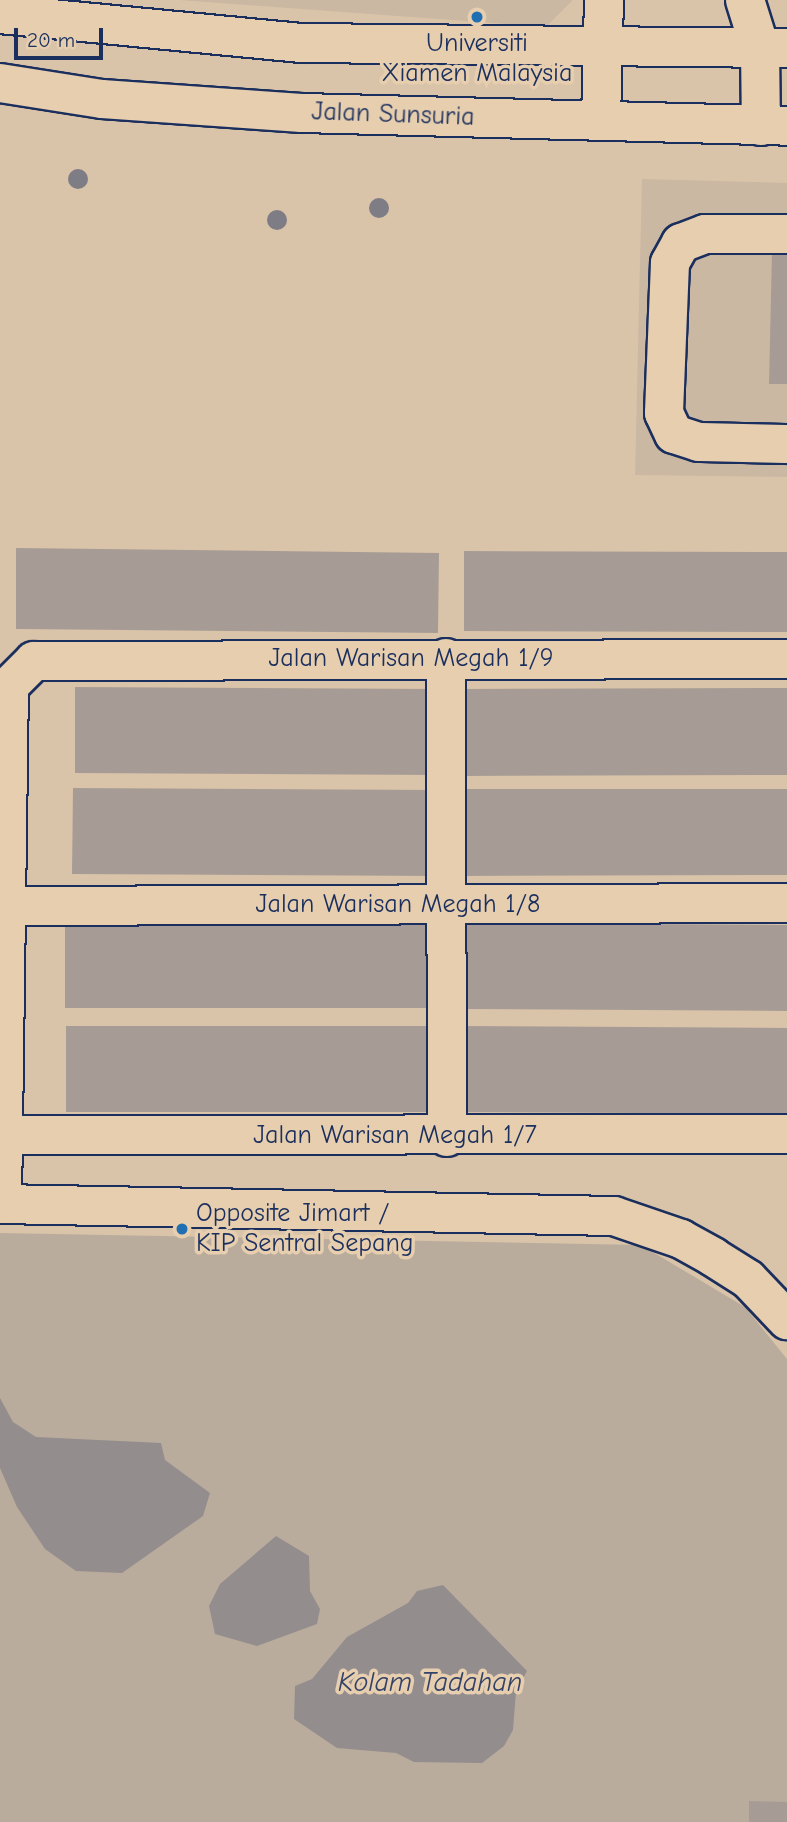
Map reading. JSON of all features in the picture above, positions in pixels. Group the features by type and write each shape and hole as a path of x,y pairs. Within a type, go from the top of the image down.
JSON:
{"street":[{"path":"601,121 604,0"},
{"path":"745,0 773,48 774,126"},
{"path":"0,14 303,43 601,51 773,48"},
{"name":"Jalan Sunsuria","path":"0,83 102,99 302,113 774,126"},
{"path":"787,234 705,234 681,243 670,264 664,413 674,434 699,442 787,444"},
{"path":"446,658 447,1137"},
{"name":"Jalan Warisan Megah 1/9","path":"9,906 9,686 34,661 787,659"},
{"name":"Jalan Warisan Megah 1/8","path":"9,906 787,903"},
{"path":"9,906 1,1204 614,1216 681,1239 748,1279 787,1320"},
{"name":"Jalan Warisan Megah 1/7","path":"2,1135 447,1137 787,1134"}],"shaded area":[{"name":"Universiti Xiamen Malaysia","path":"179,0 573,0 546,27"},
{"path":"642,179 787,183 787,477 635,475"},
{"path":"0,1233 641,1245 745,1307 787,1359 787,1822 0,1822"}],"water":[{"path":"0,1398 13,1422 36,1437 161,1443 165,1460 210,1493 203,1516 122,1573 76,1571 45,1549 17,1507 0,1468"},
{"name":"Kolam Tadahan","path":"276,1536 309,1556 310,1591 320,1609 317,1624 257,1646 215,1634 209,1606 220,1584"},
{"name":"Kolam Tadahan","path":"443,1585 527,1671 516,1691 513,1730 504,1746 482,1763 414,1762 396,1753 337,1748 294,1719 295,1686 312,1679 347,1637 408,1603 417,1591"}],"building":[{"path":"772,251 787,251 787,384 769,384"},
{"path":"16,548 439,553 438,633 16,629"},
{"path":"464,551 787,552 787,632 464,631"},
{"path":"75,687 439,689 439,775 75,773"},
{"path":"787,688 787,775 463,776 463,689"},
{"path":"73,788 437,790 436,876 72,874"},
{"path":"464,789 787,789 787,875 464,876"},
{"path":"65,922 440,922 440,1008 65,1008"},
{"path":"464,923 787,925 787,1011 463,1009"},
{"path":"66,1026 441,1026 441,1112 66,1112"},
{"path":"463,1026 787,1028 787,1114 462,1112"},
{"path":"749,1801 787,1802 787,1822 749,1822"}],"place":[{"name":"Universiti Xiamen Malaysia","path":"477,17"},
{"name":"Opposite Jimart / KIP Sentral Sepang","path":"182,1229"}]}
